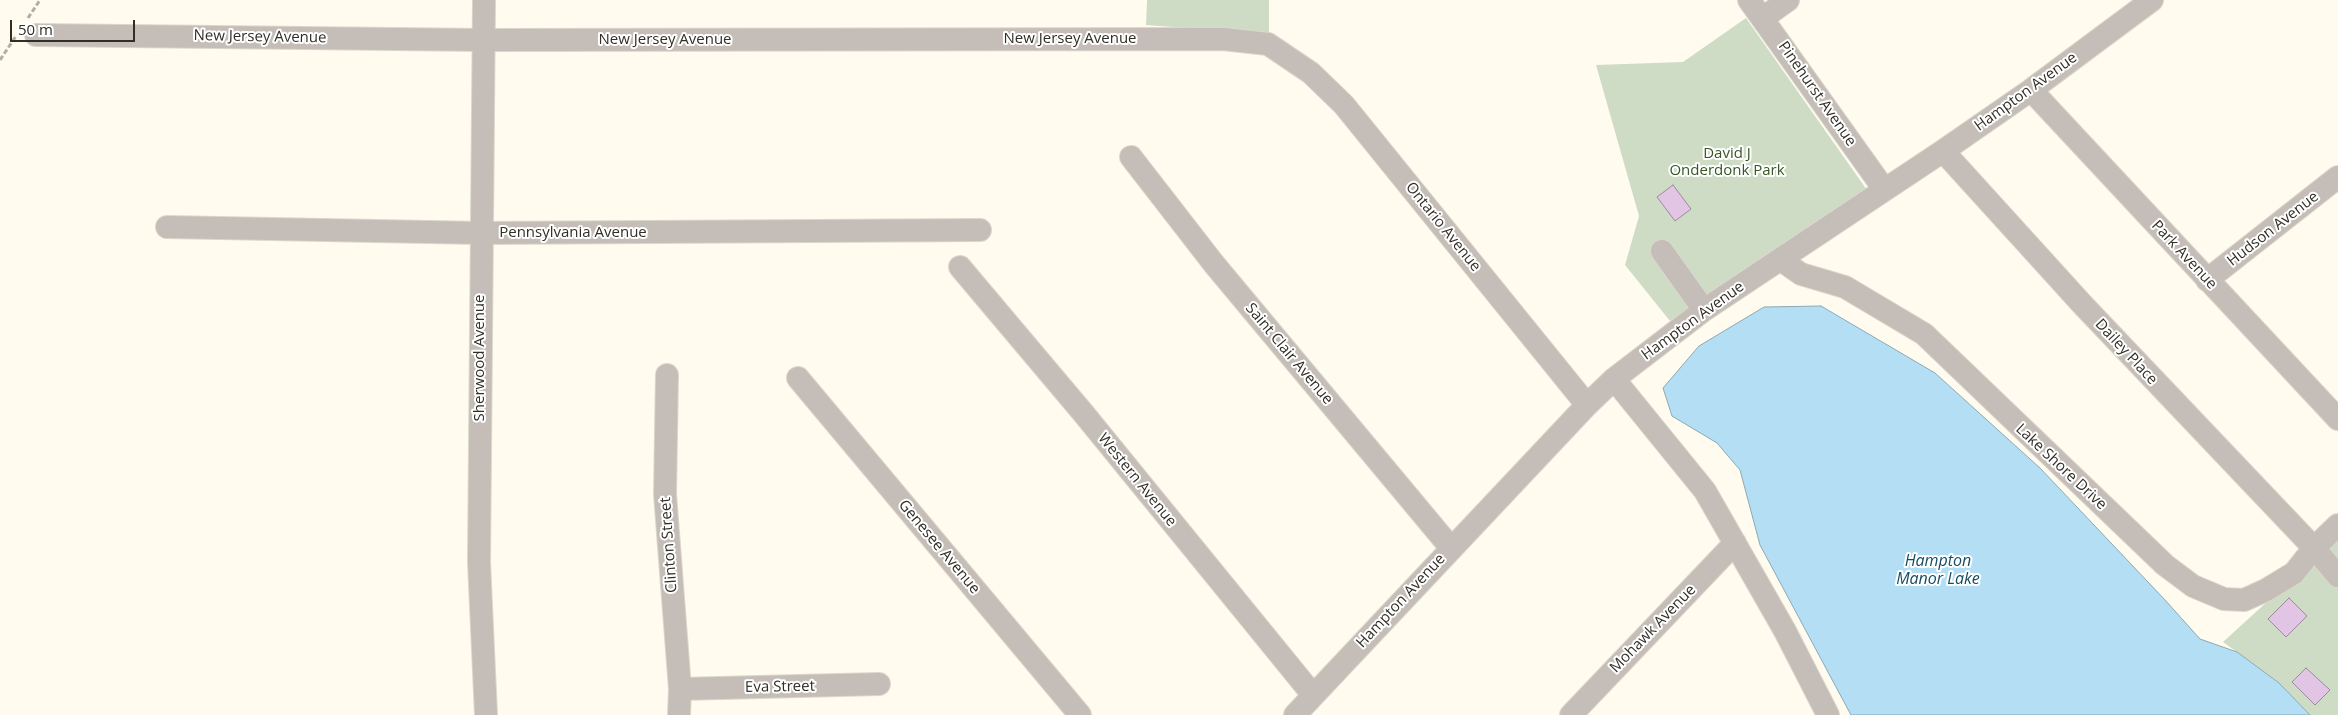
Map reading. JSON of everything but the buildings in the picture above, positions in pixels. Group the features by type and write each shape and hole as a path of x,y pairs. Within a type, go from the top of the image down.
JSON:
{"street":[{"name":"Sherwood Avenue","path":"484,0 479,562 486,715"},
{"name":"Pinehurst Avenue","path":"1749,0 1884,189"},
{"path":"1763,18 1788,0"},
{"name":"Hampton Avenue","path":"1295,715 1451,548 1614,379 1704,310 1943,151 2031,90 2152,0"},
{"name":"New Jersey Avenue","path":"36,35 483,40 1223,39 1268,44 1291,58"},
{"name":"Ontario Avenue","path":"1291,58 1311,73 1344,106 1587,405"},
{"name":"Park Avenue","path":"2031,90 2338,419"},
{"name":"Dailey Place","path":"1943,151 2082,304 2314,548 2338,576"},
{"name":"Saint Clair Avenue","path":"1131,156 1214,264 1451,548"},
{"name":"Hudson Avenue","path":"2208,280 2338,177"},
{"name":"Pennsylvania Avenue","path":"167,227 481,233 980,230"},
{"path":"1662,251 1704,310"},
{"name":"Lake Shore Drive","path":"1781,260 1801,274 1845,287 1924,334 2165,565 2192,586 2224,598 2244,600 2266,590 2294,573 2314,548 2338,525"},
{"name":"Western Avenue","path":"960,267 1084,414 1313,695"},
{"name":"Clinton Street","path":"667,375 665,494 680,689 679,715"},
{"name":"Genesee Avenue","path":"798,378 1080,715"},
{"path":"1614,379 1705,491 1785,631 1828,715"},
{"name":"Mohawk Avenue","path":"1571,715 1735,543"},
{"name":"Eva Street","path":"680,689 879,684"}],"green space":[{"path":"1147,0 1269,0 1269,34 1146,25"},
{"name":"David J Onderdonk Park","path":"1746,18 1867,190 1670,321 1625,265 1639,216 1596,65 1683,62"},
{"path":"2338,537 2338,715 2310,715 2279,683 2223,642"}],"water":[{"name":"Hampton Manor Lake","path":"1821,306 1935,373 2040,468 2200,639 2237,652 2279,683 2310,715 1851,715 1760,545 1740,470 1717,443 1672,416 1663,388 1699,346 1764,307"}]}
